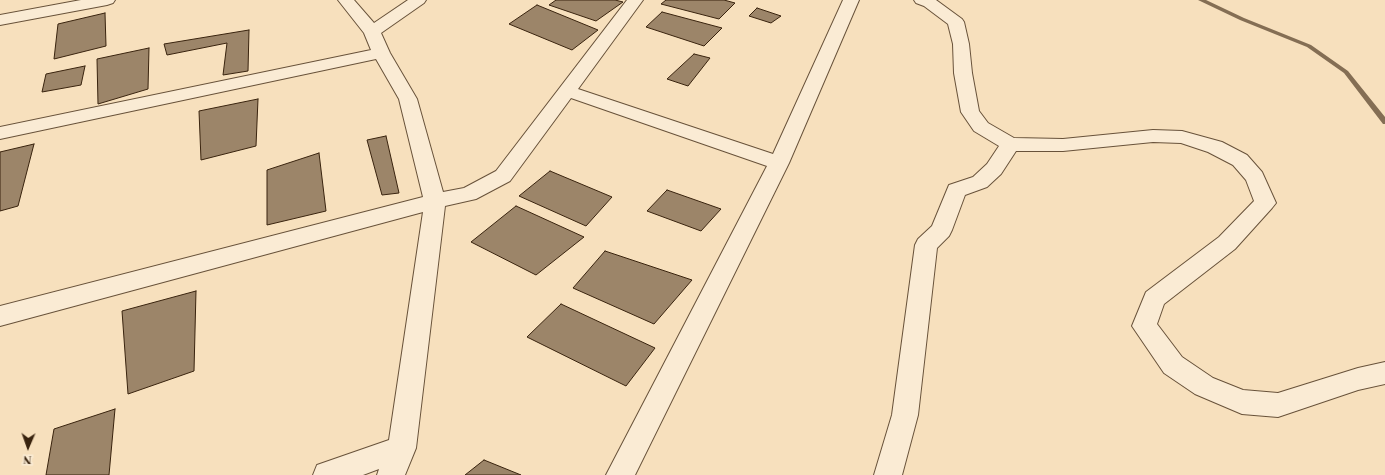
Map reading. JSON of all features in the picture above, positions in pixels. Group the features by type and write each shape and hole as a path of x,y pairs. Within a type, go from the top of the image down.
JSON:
{"street":[{"path":"0,20 107,0"},
{"path":"346,0 372,32 381,53 408,99 435,201 402,448 391,475"},
{"path":"372,32 418,0"},
{"path":"0,316 435,201 469,194 503,176 636,0"},
{"path":"620,475 779,163 851,0"},
{"path":"922,0 930,3 956,22 961,44 963,73 970,112 981,127 1010,144 1063,145 1153,136 1182,137 1215,147 1240,160 1256,177 1265,203 1227,243 1154,299 1144,326 1173,365 1204,386 1242,402 1278,405 1358,378 1385,373"},
{"path":"0,133 381,53"},
{"path":"567,91 779,163"},
{"path":"888,475 905,415 926,244 941,230 956,190 980,182 994,170 1010,144"},
{"path":"327,475 402,448"}],"building":[{"path":"556,0 615,0 623,2 596,21 549,5"},
{"path":"666,0 724,0 735,3 719,19 661,4"},
{"path":"537,5 598,30 572,50 509,24"},
{"path":"757,8 781,16 771,23 749,16"},
{"path":"662,12 722,28 704,46 646,27"},
{"path":"105,13 106,46 54,59 58,24"},
{"path":"249,30 248,71 223,75 227,43 167,55 164,44"},
{"path":"149,48 148,89 98,104 97,59"},
{"path":"694,54 710,58 688,86 667,79"},
{"path":"85,66 81,85 42,92 46,74"},
{"path":"258,99 256,146 201,160 199,111"},
{"path":"386,136 399,193 382,195 367,140"},
{"path":"34,144 18,206 0,211 0,152"},
{"path":"319,153 326,211 267,225 267,170"},
{"path":"550,171 612,197 586,226 519,196"},
{"path":"667,190 721,209 701,231 647,211"},
{"path":"516,206 584,237 536,275 471,242"},
{"path":"605,251 692,280 654,324 573,288"},
{"path":"196,291 194,371 128,394 122,311"},
{"path":"561,304 655,348 626,386 527,337"},
{"path":"115,409 109,475 46,475 54,429"},
{"path":"484,460 521,475 465,475"}],"waterway":[{"path":"1201,0 1242,19 1309,46 1346,72 1385,122"}]}
